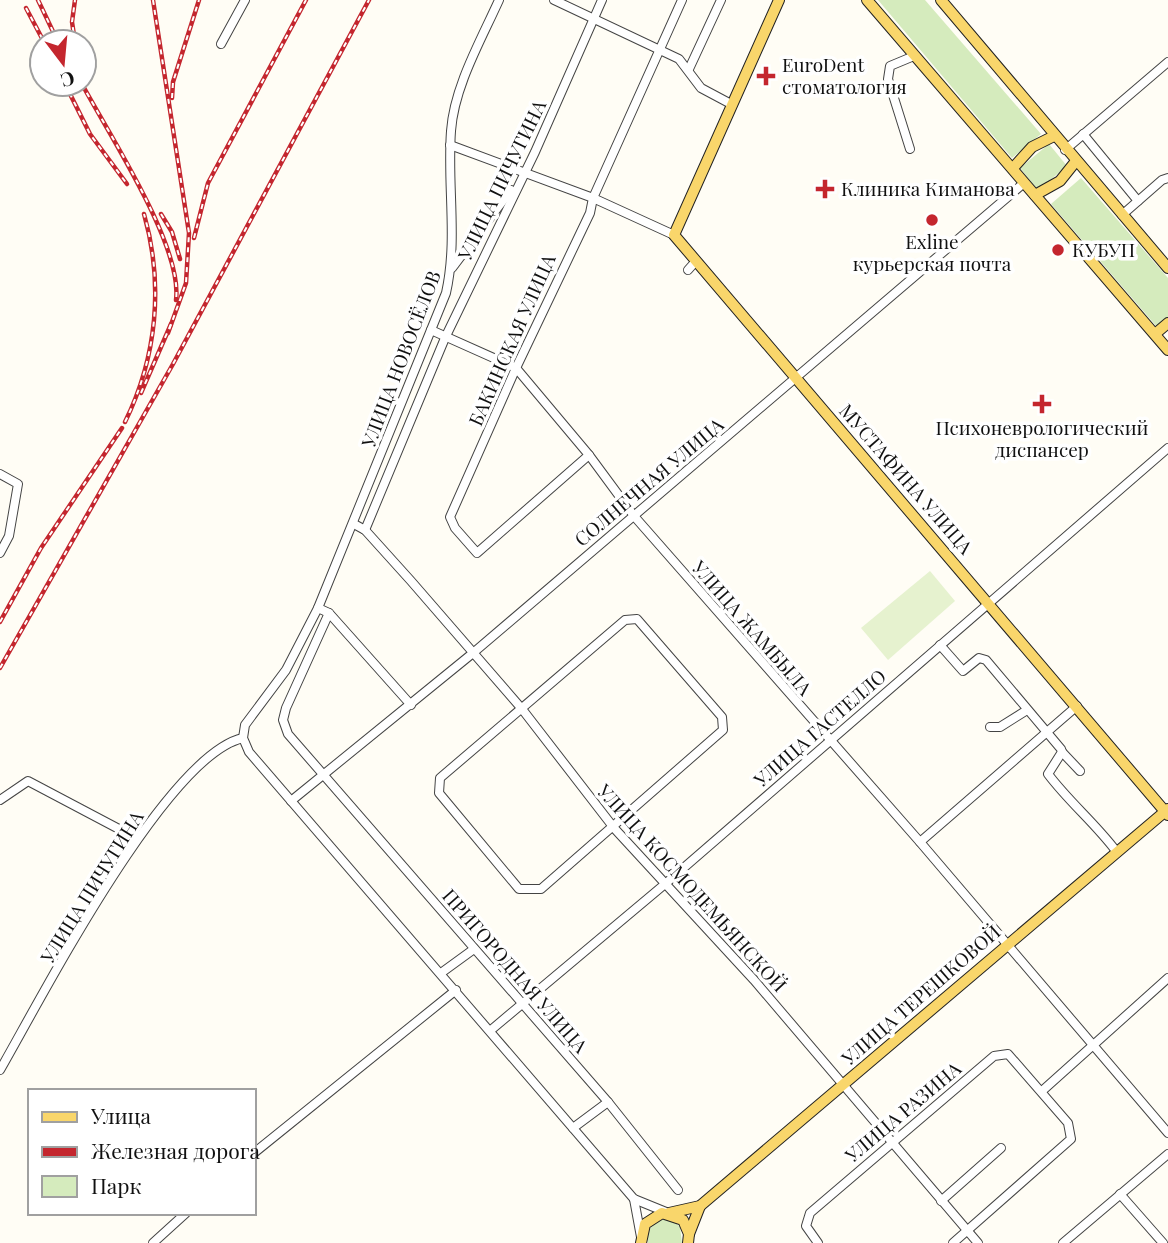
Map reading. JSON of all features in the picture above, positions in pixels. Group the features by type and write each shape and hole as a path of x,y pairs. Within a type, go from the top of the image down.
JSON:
{"main road":[{"path":"674,235 779,0"},
{"path":"867,0 1168,350"},
{"path":"941,0 1168,268"},
{"path":"1013,168 1032,147 1054,136"},
{"path":"1035,195 1060,181 1076,161"},
{"name":"МУСТАФИНА УЛИЦА","path":"674,235 692,265 990,602 1167,811"},
{"path":"1154,334 1168,323"},
{"name":"УЛИЦА ТЕРЕШКОВОЙ","path":"640,1241 649,1218 700,1206 844,1086 1006,944 1167,811"},
{"name":"УЛИЦА ТЕРЕШКОВОЙ","path":"690,1241 700,1206"},
{"name":"УЛИЦА ТЕРЕШКОВОЙ","path":"669,1213 683,1220 690,1241"}],"street":[{"path":"221,44 245,0"},
{"name":"УЛИЦА НОВОСЁЛОВ","path":"354,524 446,293 452,268 450,145 457,99 499,0"},
{"path":"554,0 679,58 701,88 731,104"},
{"name":"УЛИЦА ПИЧУГИНА","path":"365,530 445,338 524,174 602,0"},
{"name":"БАКИНСКАЯ УЛИЦА","path":"589,455 477,553 450,517 516,368 587,219 593,198 682,0"},
{"path":"689,69 721,0"},
{"path":"910,149 888,79 890,66 914,56"},
{"path":"1066,150 1168,62"},
{"path":"1083,134 1138,201"},
{"name":"МУСТАФИНА УЛИЦА","path":"450,145 593,198 674,235"},
{"path":"452,268 524,174"},
{"path":"1122,215 1168,178"},
{"name":"СОЛНЕЧНАЯ УЛИЦА","path":"291,801 473,653 1024,183"},
{"name":"УЛИЦА ЖАМБЫЛА","path":"431,331 516,368 589,455 634,516 920,842 1168,1133"},
{"name":"УЛИЦА ГАСТЕЛЛО","path":"491,1030 665,884 1168,448"},
{"path":"0,474 18,484 9,536 0,553"},
{"path":"354,524 318,608 289,663 245,725 243,737 249,752 634,1199 669,1213"},
{"name":"УЛИЦА КОСМОДЕМЬЯНСКОЙ","path":"354,524 365,530 522,709 614,828 754,979 978,1243"},
{"path":"318,608 329,613 411,705"},
{"path":"289,663 302,671 329,613"},
{"path":"637,619 722,717 723,730 541,889 519,889 439,793 440,778 522,709 625,620 637,619"},
{"path":"940,645 963,671 979,658 984,659 1080,771"},
{"name":"ПРИГОРОДНАЯ УЛИЦА","path":"302,671 283,720 288,734 608,1102 678,1190"},
{"path":"920,842 1077,706"},
{"path":"990,727 1000,727 1027,710"},
{"name":"УЛИЦА ПИЧУГИНА","path":"0,1070 136,838 212,754 232,740 243,737"},
{"path":"1062,752 1048,774 1084,817 1095,823 1116,851"},
{"path":"0,800 28,781 136,838"},
{"path":"441,973 474,949"},
{"path":"1042,1091 1168,978"},
{"path":"256,1151 456,990"},
{"name":"УЛИЦА РАЗИНА","path":"818,1243 806,1226 810,1213 890,1142 999,1054 1013,1057 1068,1123 1071,1139 953,1243"},
{"path":"573,1128 608,1102"},
{"path":"941,1202 1001,1148"},
{"path":"1069,1241 1168,1154"},
{"path":"1120,1194 1163,1243"},
{"path":"634,1199 640,1241"},
{"path":"153,1243 184,1215"}],"green space":[{"path":"878,0 925,0 1041,134 1012,158"},
{"path":"1049,144 1067,166 1038,190 1020,168"},
{"path":"1081,178 1168,278 1168,317 1157,327 1051,204"},
{"path":"930,571 955,601 888,660 861,628"},
{"path":"661,1220 672,1220 680,1227 682,1243 648,1243 650,1229"}],"railway":[{"path":"38,0 51,28"},
{"path":"73,28 75,0"},
{"path":"153,0 189,233 186,283 168,333"},
{"path":"172,98 173,82 199,0"},
{"path":"194,238 208,183 306,0"},
{"path":"0,668 173,364 369,0"},
{"path":"26,8 37,28"},
{"path":"72,98 90,134 127,184"},
{"path":"90,98 156,221 175,277 176,300"},
{"path":"125,422 144,372 154,320 154,267 144,214"},
{"path":"161,214 172,232 180,259"},
{"path":"141,393 171,324"},
{"path":"0,622 41,548 122,428"}],"place":[{"name":"EuroDent стоматология","path":"766,76"},
{"name":"Клиника Киманова","path":"825,189"},
{"name":"Exline курьерская почта","path":"932,220"},
{"name":"КУБУП","path":"1058,250"},
{"name":"Психоневрологический диспансер","path":"1042,404"}]}
